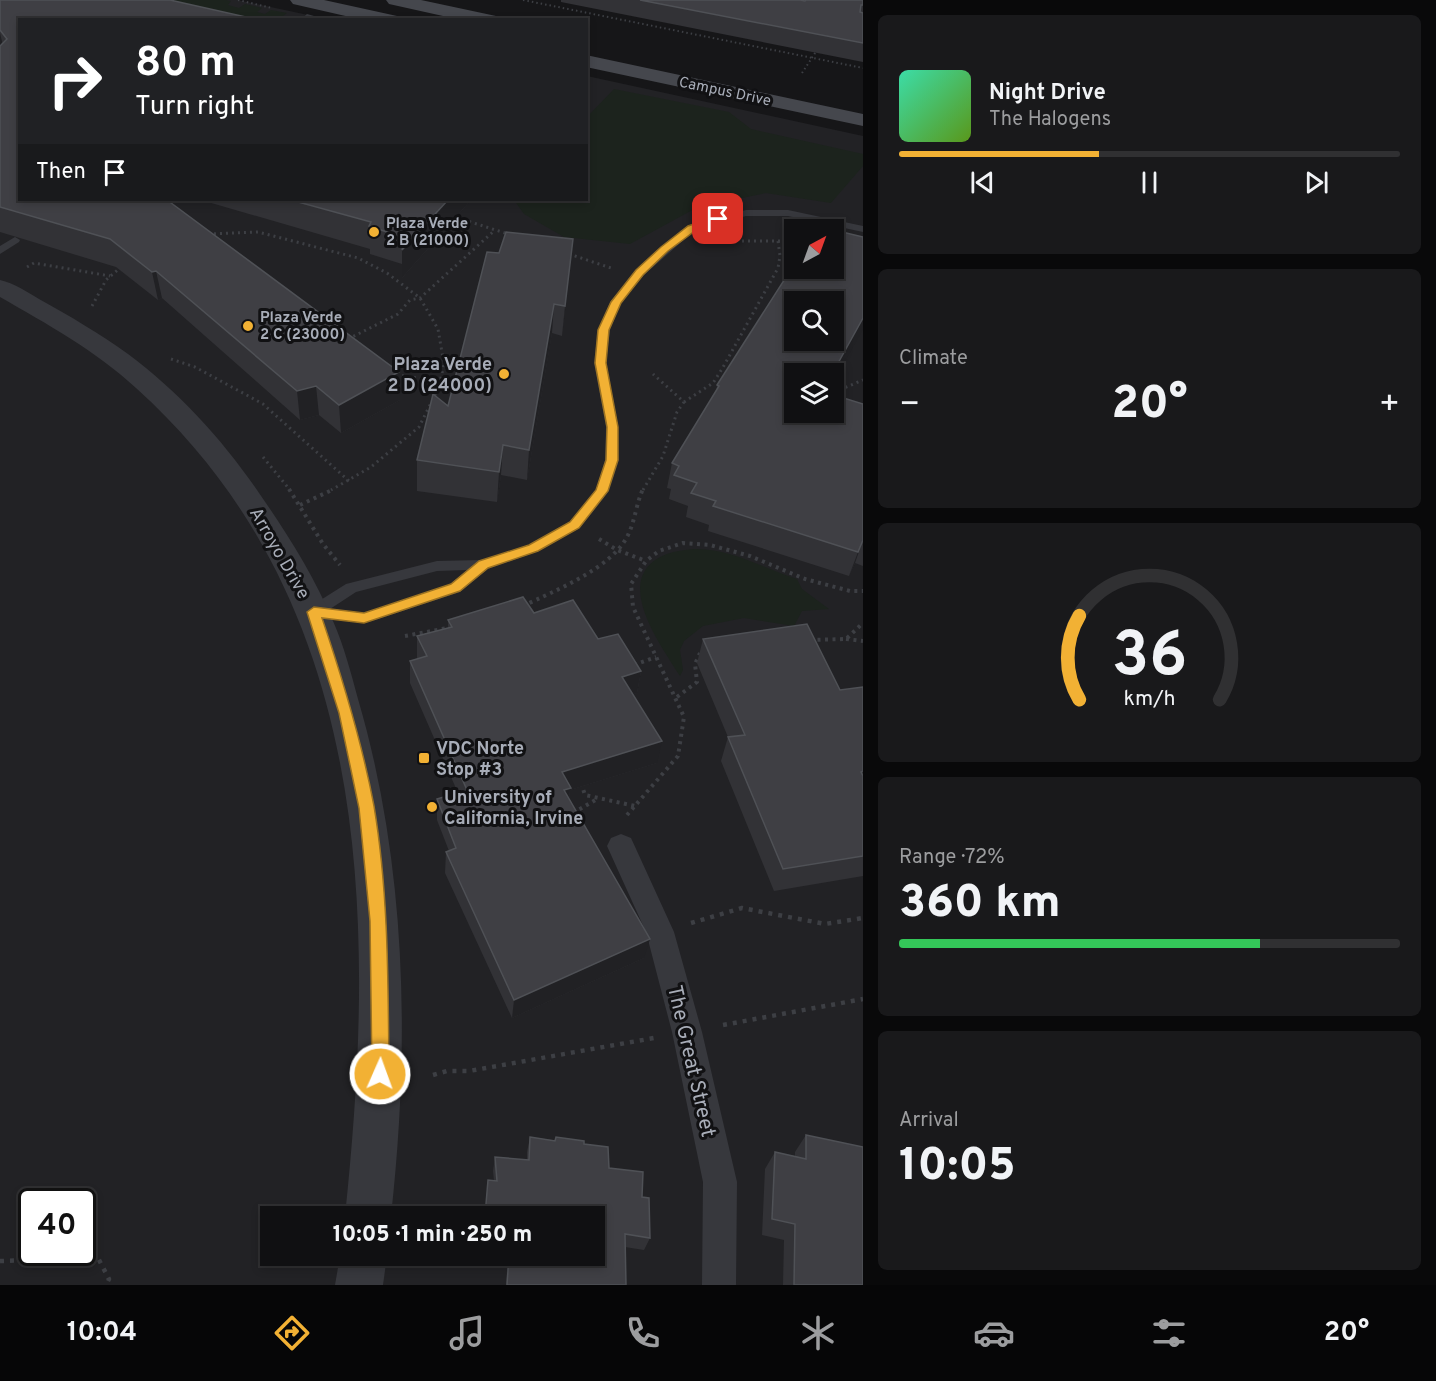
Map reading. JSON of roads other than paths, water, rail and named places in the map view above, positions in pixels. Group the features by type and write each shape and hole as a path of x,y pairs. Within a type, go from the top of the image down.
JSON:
{"main road":[{"path":"299,0 381,18"},
{"path":"395,0 480,18"},
{"name":"Campus Drive","path":"588,61 863,120"}],"street":[{"name":"Arroyo Drive","path":"11,278 135,374 207,444 259,513 314,612 346,713 362,786 378,921 381,1052 370,1206"},
{"name":"The Great Street","path":"621,846 660,932 687,1032 720,1182 719,1285"},
{"path":"359,1285 362,1266"}],"lane":[{"path":"314,612 351,588 437,566 483,565 534,548 575,525 602,491 612,460 612,427 600,363 604,330 616,302 637,276 691,228 747,213 788,213 863,229"},
{"path":"0,250 15,240"},
{"path":"314,612 364,618 455,588 483,565"}],"place":[{"name":"Plaza Verde 2 B (21000)","path":"374,232"},
{"name":"Plaza Verde 2 C (23000)","path":"248,326"},
{"name":"Plaza Verde 2 D (24000)","path":"504,374"},
{"name":"VDC Norte Stop #3","path":"424,758"},
{"name":"University of California, Irvine","path":"432,807"}]}
